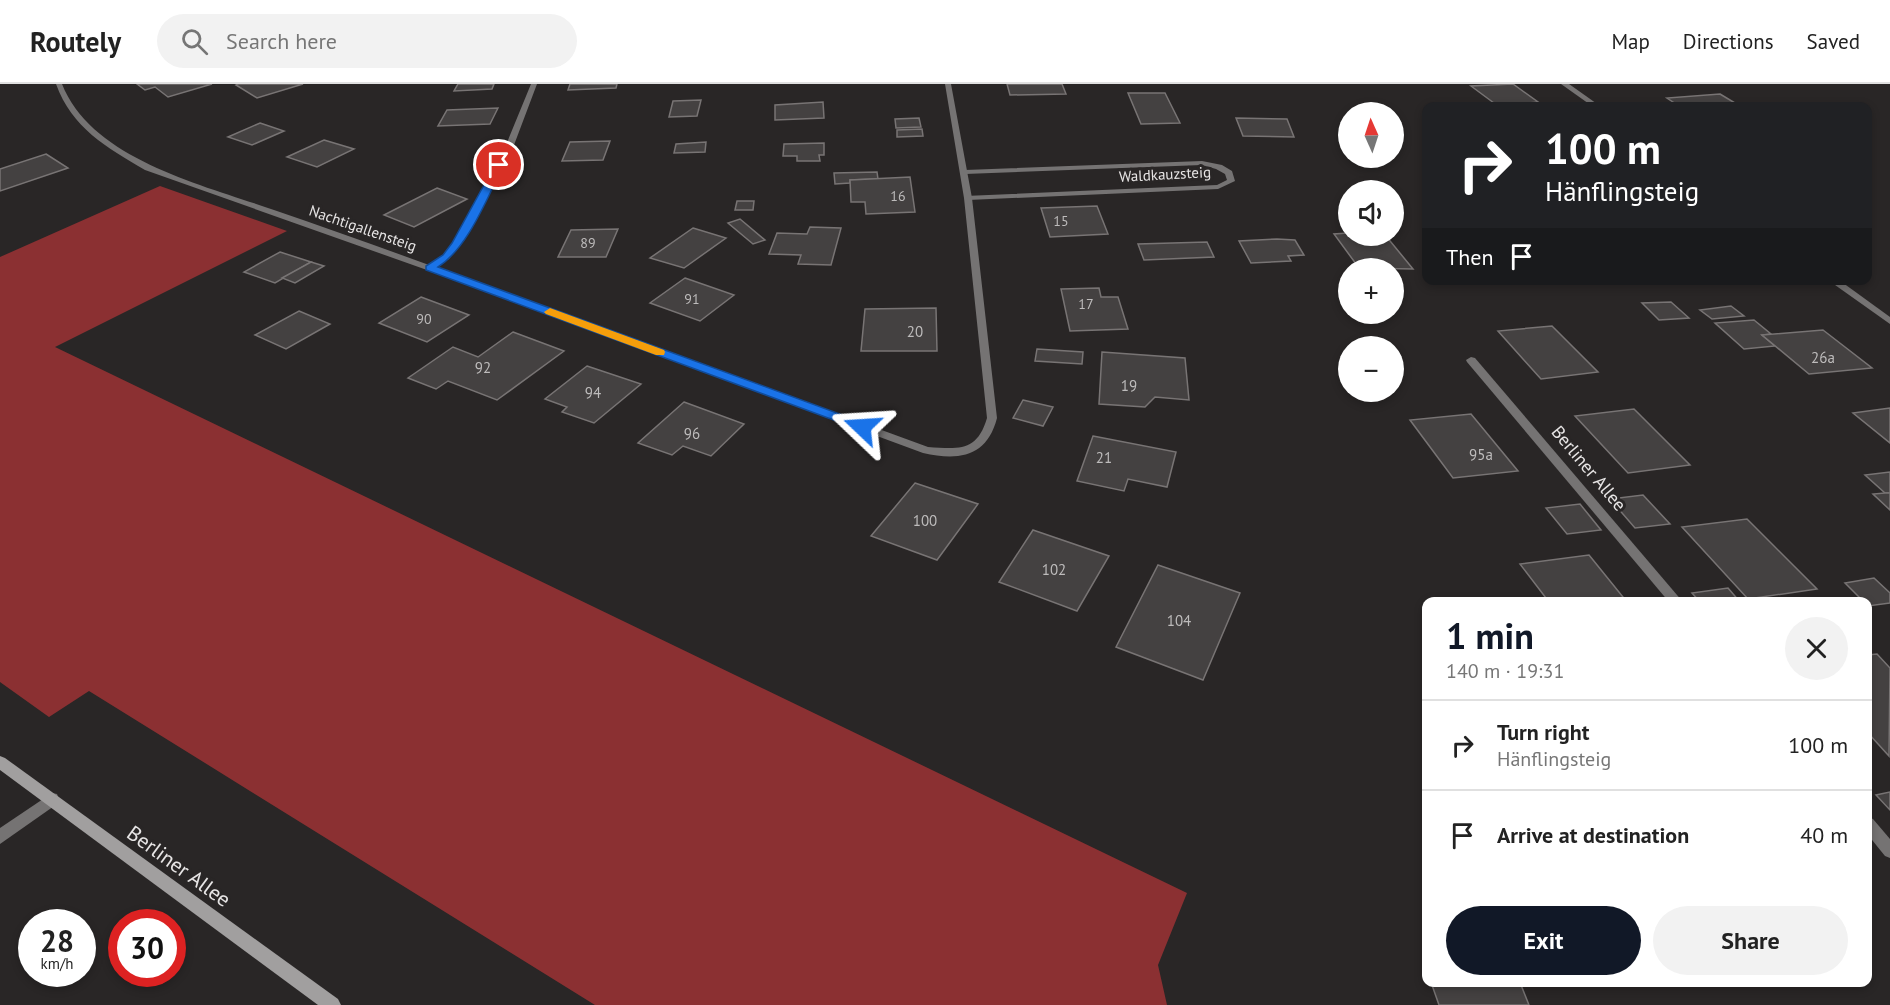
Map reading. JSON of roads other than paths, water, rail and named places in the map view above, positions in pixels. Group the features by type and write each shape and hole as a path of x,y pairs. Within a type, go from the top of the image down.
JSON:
{"main road":[{"name":"Berliner Allee","path":"0,762 332,1005"}],"street":[{"name":"Nachtigallensteig","path":"59,84 66,104 87,128 111,146 148,168 430,268 927,450 958,453 979,447 990,433 992,418 968,198"},
{"path":"430,268 446,257 457,244 510,146 534,84"},
{"path":"948,84 968,198"},
{"path":"1564,84 1590,102"},
{"name":"Waldkauzsteig","path":"965,172 1202,163 1229,172 1231,181 1218,187 968,198"},
{"path":"1839,285 1890,321"},
{"name":"Berliner Allee","path":"1471,360 1673,597"},
{"path":"0,837 52,799"},
{"path":"1872,829 1890,851"}]}
